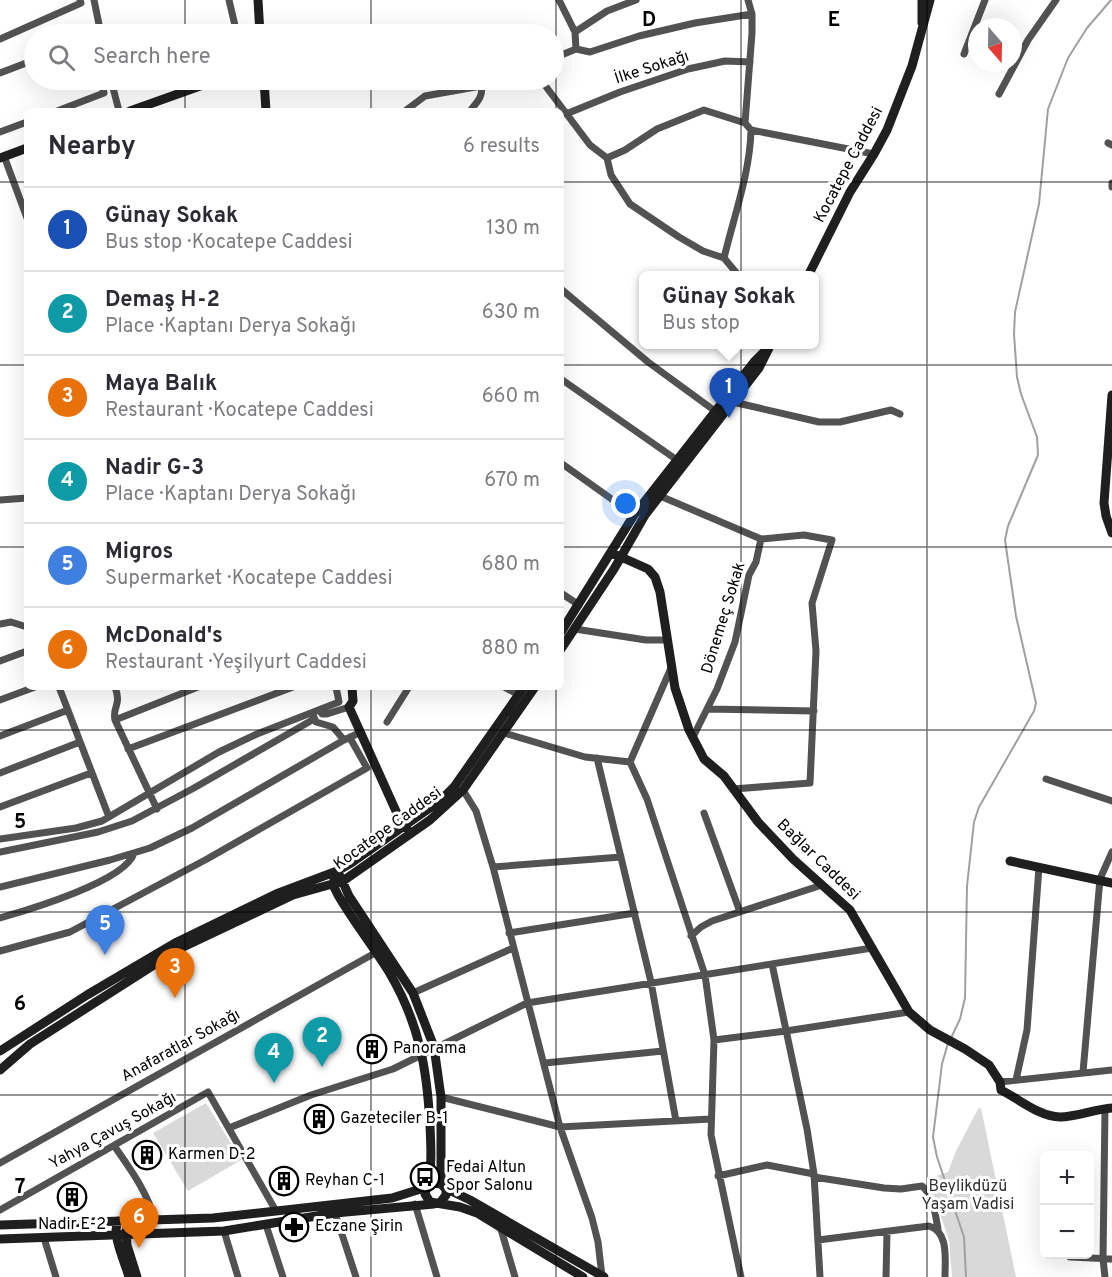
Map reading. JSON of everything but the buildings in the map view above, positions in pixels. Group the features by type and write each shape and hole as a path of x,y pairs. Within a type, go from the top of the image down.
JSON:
{"main road":[{"path":"258,0 259,24"},
{"name":"Kocatepe Caddesi","path":"922,0 922,32"},
{"name":"Kocatepe Caddesi","path":"810,271 850,192 887,130 906,84 930,0"},
{"path":"139,108 190,90"},
{"path":"265,90 266,108"},
{"path":"2,157 24,149"},
{"path":"564,645 616,555 634,515 754,362 767,349"},
{"path":"564,628 660,496 759,368 769,349"},
{"path":"1112,395 1104,503 1112,533"},
{"name":"Bağlar Caddesi","path":"616,555 648,569 655,577 660,592 675,688 693,737 704,759 724,776 758,822 793,859 850,910 909,1012 937,1034 965,1048 989,1065 1000,1082 1001,1090 1025,1102 1038,1112 1060,1117 1109,1108"},
{"path":"352,690 353,701 349,707 359,733 410,834"},
{"name":"Kocatepe Caddesi","path":"0,1070 30,1044 179,949 293,895 343,881 410,834 441,811 463,790 533,690"},
{"name":"Kocatepe Caddesi","path":"0,1051 87,995 177,942 276,894 337,871 351,863 441,800 454,787 522,691"},
{"path":"1010,861 1112,883"},
{"path":"337,871 349,896 413,993 434,1047 441,1097 443,1186 446,1195 437,1203"},
{"path":"337,871 333,885 388,971 408,1008 423,1053 429,1099 432,1167 426,1197 437,1203"},
{"path":"0,1225 213,1218 392,1198 435,1183 470,1200 603,1277"},
{"path":"0,1239 224,1231 335,1213 437,1203 468,1209 583,1277"},
{"path":"118,1221 125,1226 127,1245 137,1277"},
{"path":"118,1221 115,1227 116,1236 129,1277"}],"street":[{"path":"34,24 81,3 80,0"},
{"path":"94,0 99,24"},
{"path":"229,0 235,24"},
{"path":"559,0 575,32 576,49"},
{"path":"575,32 607,11 636,0"},
{"path":"744,123 752,14 748,0"},
{"path":"964,54 985,0"},
{"path":"999,94 1028,40 1056,0"},
{"path":"564,54 576,49 590,52 639,36 695,22 752,14"},
{"path":"0,39 24,28"},
{"name":"İlke Sokağı","path":"566,114 620,92 688,69 725,61 750,62"},
{"path":"0,73 24,64"},
{"path":"65,108 104,93 103,90"},
{"path":"114,90 118,108"},
{"path":"409,108 425,96 459,90"},
{"path":"472,108 480,99 483,90"},
{"path":"548,90 562,108"},
{"path":"564,111 590,146 607,158 611,175 630,204 704,251 724,258 736,271"},
{"path":"607,158 626,150 657,129 704,111 744,123 751,130 874,154"},
{"path":"0,132 24,123"},
{"path":"724,258 739,203 751,143 751,130"},
{"path":"2,157 24,211"},
{"path":"564,292 648,362 715,411"},
{"path":"564,381 677,460"},
{"path":"732,402 819,422 840,422 891,410 900,414"},
{"path":"564,465 634,515"},
{"path":"660,496 761,539 804,535 832,540 812,603 816,651 810,783 734,789"},
{"path":"0,500 24,498"},
{"name":"Dönemeç Sokak","path":"693,737 735,642 749,575 756,561 761,539"},
{"path":"564,595 579,605"},
{"path":"0,624 11,622 24,626"},
{"path":"575,629 646,640 667,640"},
{"path":"0,661 24,652"},
{"path":"671,668 630,762 647,799 705,975 714,1040 711,1135 741,1277"},
{"path":"0,700 27,690"},
{"path":"60,690 109,817"},
{"path":"116,690 119,700 114,713 115,720 157,809"},
{"path":"115,720 190,690"},
{"path":"128,749 284,690"},
{"path":"0,852 98,832 132,821 157,809 315,714 339,702 337,690"},
{"path":"387,722 407,690"},
{"path":"0,839 76,828 109,817 219,752 258,734 315,714 327,714 349,707"},
{"path":"707,709 814,711"},
{"path":"0,736 68,710"},
{"path":"0,951 70,933 207,859 367,768 347,739 333,727 316,722 315,714"},
{"path":"0,886 150,848 192,828 359,733"},
{"path":"504,733 585,757 630,762"},
{"path":"0,773 80,742"},
{"path":"597,758 651,982 676,1121"},
{"path":"0,807 92,773"},
{"path":"1046,780 1112,801"},
{"path":"463,790 476,811 493,867 560,1127 592,1218 603,1277"},
{"path":"704,813 740,912"},
{"path":"1083,1072 1100,879 1112,852"},
{"path":"0,918 42,906 88,888 126,865 132,860 134,853"},
{"path":"493,867 621,857"},
{"path":"1016,1080 1027,1029 1039,867"},
{"path":"691,936 712,921 822,885"},
{"path":"509,933 635,913"},
{"path":"413,993 513,948"},
{"path":"276,1211 229,1128 311,1095 393,1069 527,1002 872,948"},
{"name":"Anafaratlar Sokağı","path":"0,1163 375,953"},
{"path":"772,964 807,1130 814,1175 820,1277"},
{"path":"714,1040 909,1012"},
{"path":"545,1063 663,1051"},
{"path":"1000,1082 1112,1070"},
{"name":"Yahya Çavuş Sokağı","path":"0,1210 115,1147 208,1092 229,1128"},
{"path":"441,1097 560,1127 711,1119"},
{"path":"1105,1277 1103,1259 1109,1108"},
{"path":"115,1147 142,1187 155,1221"},
{"path":"718,1176 767,1165 884,1188 901,1189 922,1186 928,1191 942,1236 945,1249 945,1277"},
{"path":"415,1204 437,1277"},
{"path":"335,1213 356,1277"},
{"path":"267,1225 283,1277"},
{"path":"500,1226 515,1277"},
{"path":"818,1240 929,1226 938,1229"},
{"path":"224,1231 238,1277"},
{"path":"886,1277 887,1232"},
{"path":"44,1238 56,1277"},
{"path":"1094,1258 1112,1259"}],"green space":[{"path":"206,1103 241,1160 188,1191 153,1133"},
{"name":"Beylikdüzü Yaşam Vadisi","path":"981,1108 1016,1277 952,1277 949,1240 928,1179 948,1172 956,1151 978,1109"}],"waterway":[{"path":"951,1038 960,1019 965,998 967,886 974,822 979,807 1034,711 1036,703 1016,616 1005,540 1008,526 1038,455 1037,437 1017,377 1015,312 1039,204 1048,109 1068,58 1087,28 1111,0"},
{"path":"948,1043 942,1064 933,1137 937,1157 964,1237 966,1277"}],"place":[{"name":"Günay Sokak","path":"729,418"},
{"name":"Migros","path":"105,955"},
{"name":"Maya Balık","path":"175,998"},
{"name":"Panorama","path":"372,1049"},
{"name":"Demaş H-2","path":"322,1067"},
{"name":"Nadir G-3","path":"274,1083"},
{"name":"Gazeteciler B-1","path":"319,1119"},
{"name":"Karmen D-2","path":"147,1155"},
{"name":"Fedai Altun Spor Salonu","path":"425,1177"},
{"name":"Reyhan C-1","path":"284,1181"},
{"name":"Nadir E-2","path":"72,1197"},
{"name":"Eczane Şirin","path":"294,1227"},
{"name":"McDonald's","path":"139,1248"}]}
